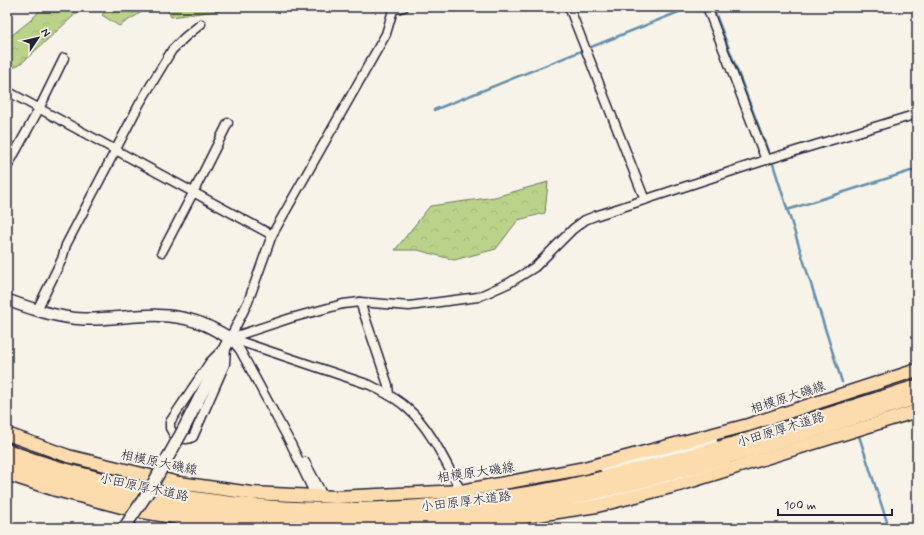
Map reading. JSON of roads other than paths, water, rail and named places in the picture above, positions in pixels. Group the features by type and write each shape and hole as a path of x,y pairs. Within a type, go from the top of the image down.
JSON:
{"highway":[{"name":"小田原厚木道路","path":"7,451 59,468 104,480 155,492 202,500 260,507 324,510 387,510 454,505 510,497 586,483 670,463 754,439 917,387"},
{"name":"小田原厚木道路","path":"7,462 100,490 152,502 200,510 260,517 320,520 395,520 456,515 518,507 588,493 675,472 757,449 917,397"}],"main road":[{"name":"相模原大磯線","path":"7,434 68,456 179,483 251,493 318,494 461,491 580,469 748,426 917,370"},
{"path":"402,528 480,526 597,506 679,485 917,411"},
{"path":"7,474 56,490 181,523 263,528"}],"street":[{"path":"125,528 149,491 182,432 228,342 248,302 272,235 386,34 393,10 404,7"},
{"path":"569,7 645,200"},
{"path":"707,7 766,160"},
{"path":"37,310 62,259 66,245 140,103 172,50 201,24"},
{"path":"7,167 39,109 64,58"},
{"path":"7,91 272,235"},
{"path":"228,342 225,364 193,437 186,439 174,435 170,428 170,422 210,362 228,342 291,318 343,304 360,302 409,306 478,297 535,268 573,229 585,220 766,160 917,114"},
{"path":"162,252 228,123"},
{"path":"7,300 37,310 66,317 83,319 170,316 194,320 240,350 318,494"},
{"path":"360,302 388,385 389,394"},
{"path":"228,342 370,385 389,394 407,408 423,426 461,491"},
{"path":"125,528 137,511"}],"waterway":[{"path":"434,110 691,7"},
{"path":"713,7 773,164 842,382"},
{"path":"787,210 917,169"},
{"path":"859,436 889,528"}]}
